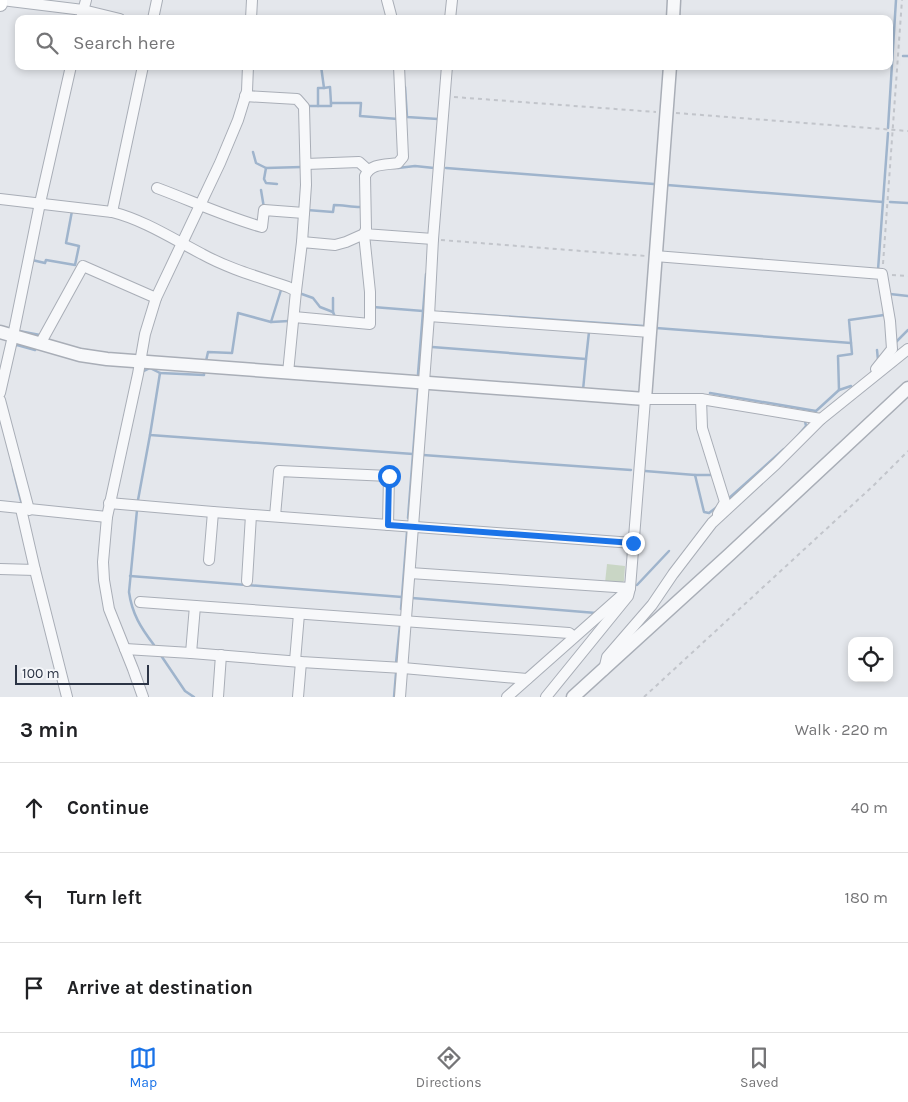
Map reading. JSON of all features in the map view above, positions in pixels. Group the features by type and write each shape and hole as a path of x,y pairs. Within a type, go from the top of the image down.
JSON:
{"street":[{"path":"153,15 157,0"},
{"path":"251,15 252,0"},
{"path":"387,0 391,15"},
{"path":"450,15 452,0"},
{"path":"673,15 674,0"},
{"path":"1,1 84,10 104,15"},
{"path":"0,393 70,70"},
{"path":"112,212 142,70"},
{"path":"143,697 109,609 103,562 109,503 145,334 156,298 224,154 238,120 247,91 248,70"},
{"path":"294,317 370,324 370,292 364,234 366,229 365,176 372,167 398,163 403,157 399,70"},
{"path":"400,697 447,70"},
{"path":"546,697 628,596 630,588 670,70"},
{"path":"245,96 297,99 304,107 306,185 288,373"},
{"path":"306,164 359,162 368,170"},
{"path":"157,188 239,221 262,227 264,210 304,213"},
{"path":"0,199 126,215 228,267 296,291"},
{"path":"302,242 335,245 364,234 433,240"},
{"path":"655,256 882,274 890,321 892,349 859,388"},
{"path":"40,344 83,266 156,298"},
{"path":"429,316 650,332"},
{"path":"0,332 80,355 107,359 645,399 701,399 821,419"},
{"path":"712,523 821,419 908,349"},
{"path":"573,697 908,388"},
{"path":"604,670 607,657 652,605 712,523 725,502 702,428 701,399"},
{"path":"0,400 24,509 35,570 67,697"},
{"path":"275,516 279,471 389,476 388,525"},
{"path":"109,503 633,543"},
{"path":"0,506 107,517"},
{"path":"209,560 213,512"},
{"path":"247,581 251,515"},
{"path":"0,569 35,570"},
{"path":"410,573 630,588"},
{"path":"507,697 630,588"},
{"path":"140,602 568,633 574,637"},
{"path":"191,652 195,606"},
{"path":"298,697 299,614"},
{"path":"125,649 191,652 528,679"},
{"path":"218,697 222,655"}],"path":[{"path":"902,0 882,274 908,276"},
{"path":"445,97 908,131"},
{"path":"433,240 655,256"},
{"path":"644,697 874,485 908,451"}],"green space":[{"path":"607,564 625,566 624,581 619,585 605,583"}],"waterway":[{"path":"893,48 896,0"},
{"path":"903,56 908,56"},
{"path":"322,70 324,88 330,87 331,103"},
{"path":"888,128 892,70"},
{"path":"405,87 407,117 438,119"},
{"path":"318,106 318,88 324,88"},
{"path":"306,106 331,106 331,103 361,103 360,116 398,119"},
{"path":"878,270 888,133"},
{"path":"253,152 256,163 266,168 302,167"},
{"path":"398,168 415,166 434,168"},
{"path":"266,168 264,179 266,183 277,184"},
{"path":"446,168 654,184"},
{"path":"667,185 883,202"},
{"path":"261,190 264,208"},
{"path":"890,202 908,203"},
{"path":"307,210 333,212 334,205 360,207"},
{"path":"32,260 45,263 46,260 75,265 79,246 66,243 72,211"},
{"path":"418,374 426,274"},
{"path":"206,361 208,352 232,353 238,313 271,322 282,290"},
{"path":"299,293 313,298 320,307 333,312"},
{"path":"890,294 908,296"},
{"path":"333,298 335,317"},
{"path":"373,307 423,311"},
{"path":"441,312 644,326"},
{"path":"710,393 816,411 839,390 838,356 852,354 849,320 884,315 884,313"},
{"path":"271,322 289,321"},
{"path":"656,328 851,343"},
{"path":"895,343 908,330"},
{"path":"19,331 40,335"},
{"path":"432,347 586,359 589,332"},
{"path":"14,346 17,345 35,350 38,348"},
{"path":"877,350 878,360"},
{"path":"583,390 586,359"},
{"path":"142,372 150,368 160,373 204,375 204,372"},
{"path":"160,373 150,435 413,454"},
{"path":"839,390 851,386"},
{"path":"408,518 418,390"},
{"path":"796,438 806,426 805,421"},
{"path":"138,500 150,435"},
{"path":"727,500 784,449"},
{"path":"423,455 631,470"},
{"path":"13,469 21,501"},
{"path":"645,471 695,475 713,474"},
{"path":"695,475 704,512 709,513 717,507"},
{"path":"137,510 129,592 132,607 138,620 154,645"},
{"path":"401,609 407,532"},
{"path":"637,585 669,551"},
{"path":"130,576 402,597"},
{"path":"412,598 597,612"},
{"path":"396,663 400,625"},
{"path":"160,654 185,691 194,697"},
{"path":"394,697 396,673"}],"route":[{"path":"389,476 388,525 633,543"}]}
